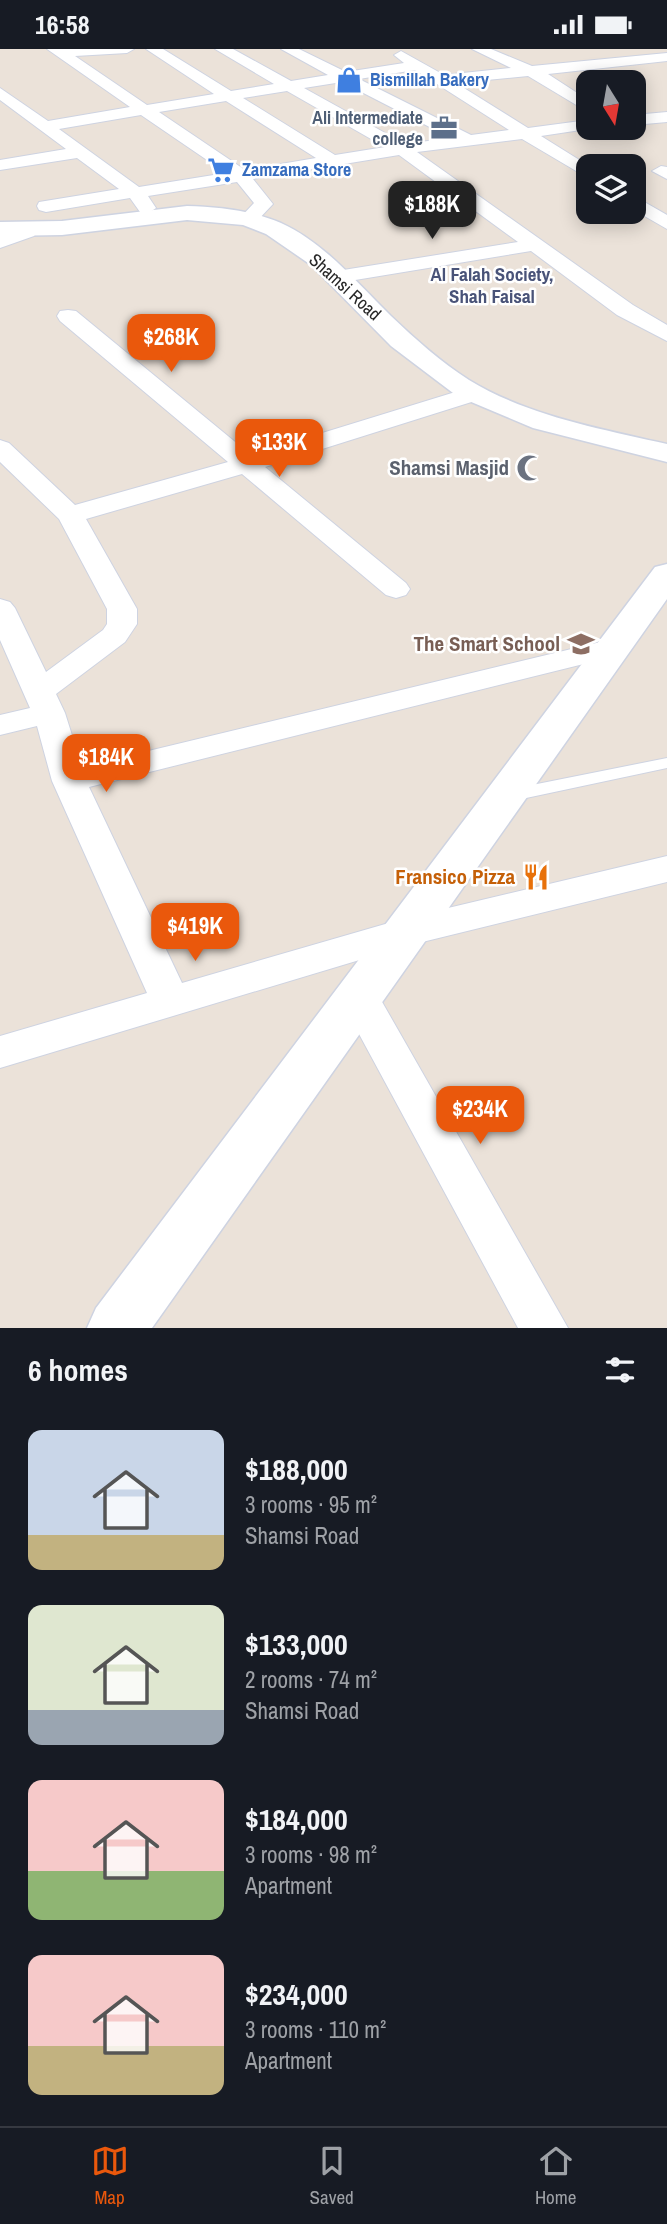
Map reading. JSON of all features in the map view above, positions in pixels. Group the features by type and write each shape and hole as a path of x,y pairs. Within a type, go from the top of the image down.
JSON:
{"street":[{"path":"57,51 127,49"},
{"path":"153,49 333,161"},
{"path":"222,49 401,149 625,310 667,334"},
{"path":"288,49 468,140"},
{"path":"390,49 576,165"},
{"path":"479,49 541,76 576,99"},
{"path":"565,49 594,64"},
{"path":"57,51 241,175 264,204 248,219"},
{"path":"443,80 664,55"},
{"path":"46,125 418,65"},
{"path":"0,93 134,192 154,216"},
{"path":"646,119 667,117"},
{"path":"46,206 401,149 576,126"},
{"path":"0,166 80,152"},
{"path":"85,178 110,174"},
{"path":"646,210 667,223"},
{"name":"Shamsi Road","path":"0,229 27,232 86,227 154,216 210,213 248,219 283,232 337,277 418,355 473,394 597,437 667,453"},
{"path":"0,241 27,232"},
{"path":"337,277 534,245"},
{"path":"68,316 396,589"},
{"path":"70,515 246,465 473,394"},
{"path":"0,448 70,515 122,609 122,624 114,636 44,703 0,725"},
{"path":"123,1325 667,574"},
{"path":"0,608 44,703 69,781 171,1001"},
{"path":"69,781 613,648"},
{"path":"0,1052 407,932 667,869"},
{"path":"359,997 544,1328"}],"lane":[{"path":"504,797 667,764"}],"place":[{"name":"Bismillah Bakery","path":"349,80"},
{"name":"Ali Intermediate college","path":"444,128"},
{"name":"Zamzama Store","path":"221,170"},
{"name":"Shamsi Masjid","path":"530,468"},
{"name":"The Smart School","path":"581,644"},
{"name":"Fransico Pizza","path":"536,877"}],"district":[{"name":"Al Falah Society, Shah Faisal","path":"492,285"}]}
